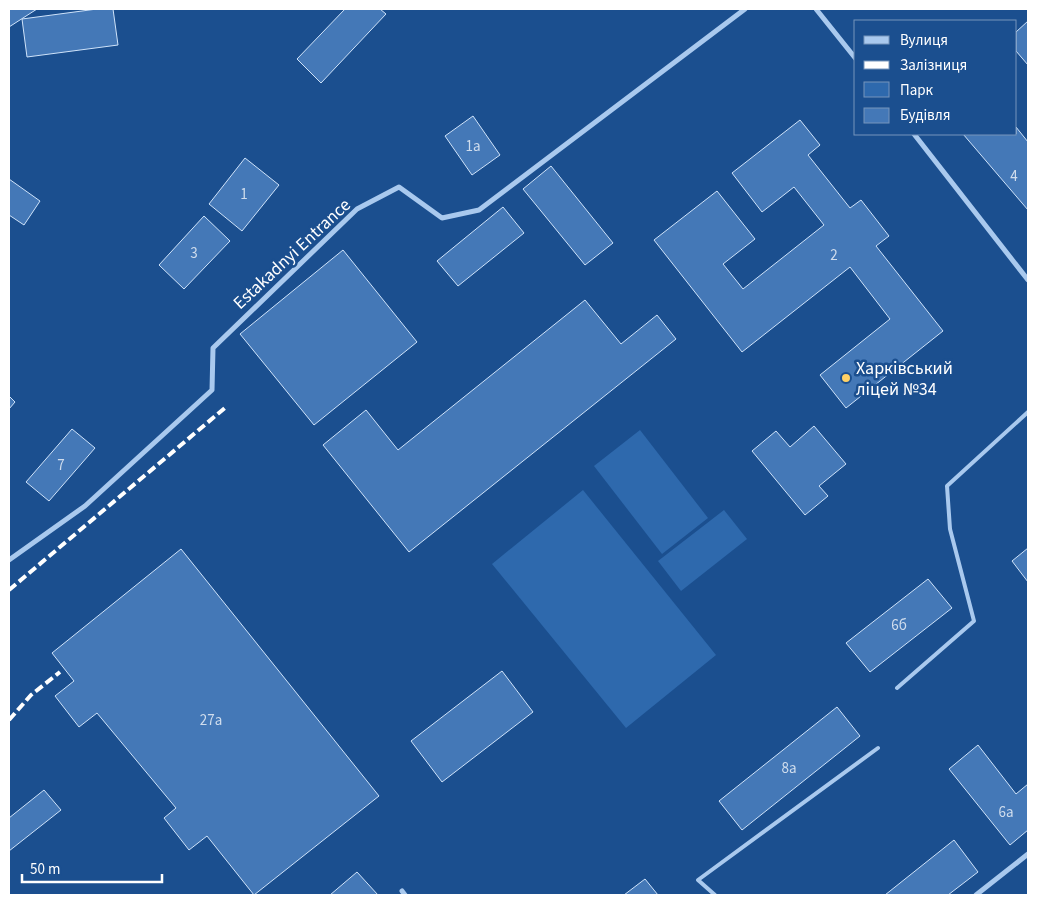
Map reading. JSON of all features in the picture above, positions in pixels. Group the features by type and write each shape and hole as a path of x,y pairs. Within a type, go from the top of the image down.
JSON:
{"street":[{"name":"Estakadnyi Entrance","path":"9,560 86,506 212,390 213,348 357,209 399,186 442,218 479,210 745,9"},
{"path":"816,9 854,56"},
{"path":"915,135 1028,280"},
{"path":"976,895 1028,854"}],"lane":[{"path":"897,688 974,621 950,529 947,486 1028,412"},
{"path":"715,895 698,880 878,748"}],"green space":[{"path":"640,430 708,518 662,554 594,466"},
{"path":"583,490 716,655 626,728 492,564"},
{"path":"724,510 747,539 681,591 658,561"}],"building":[{"path":"9,9 37,9 9,27"},
{"path":"97,9 113,9 118,45 27,57 22,19"},
{"path":"345,9 380,9 386,14 321,83 297,59"},
{"path":"1028,21 1028,65 1017,52 1017,31"},
{"path":"473,116 500,155 472,175 445,136"},
{"path":"800,120 820,145 808,155 850,208 861,200 889,236 876,246 943,331 846,408 820,375 890,319 850,267 742,352 654,240 717,191 755,239 723,264 743,289 824,225 794,187 762,212 732,173"},
{"path":"1017,128 1028,142 1028,210 964,135 1017,135"},
{"path":"245,158 279,185 242,231 209,204"},
{"path":"551,166 613,243 585,265 523,189"},
{"path":"9,179 40,201 24,225 9,215"},
{"path":"503,207 524,233 458,286 437,261"},
{"path":"204,216 230,241 184,289 159,265"},
{"path":"343,250 417,342 314,425 240,334"},
{"path":"585,300 621,344 657,315 676,339 409,552 323,445 366,410 398,450"},
{"path":"9,396 15,402 9,409"},
{"path":"814,426 846,464 819,486 828,496 805,515 752,451 776,431 790,447"},
{"path":"72,429 95,448 49,501 26,482"},
{"path":"1028,548 1028,582 1012,561"},
{"path":"181,549 379,796 254,895 207,836 189,850 164,818 176,808 97,713 79,727 55,696 74,681 52,653"},
{"path":"928,579 952,608 870,672 846,643"},
{"path":"502,671 533,712 442,782 411,741"},
{"path":"837,707 860,736 742,830 719,801"},
{"path":"978,745 1016,794 1028,784 1028,830 1010,845 949,769"},
{"path":"44,790 61,810 9,851 9,818"},
{"path":"954,840 978,872 948,895 885,895"},
{"path":"357,872 378,895 330,895"},
{"path":"645,879 658,895 624,895"}],"railway":[{"path":"9,590 226,407"},
{"path":"9,720 31,695 60,672"}],"place":[{"name":"Харківський ліцей №34","path":"846,378"}]}
